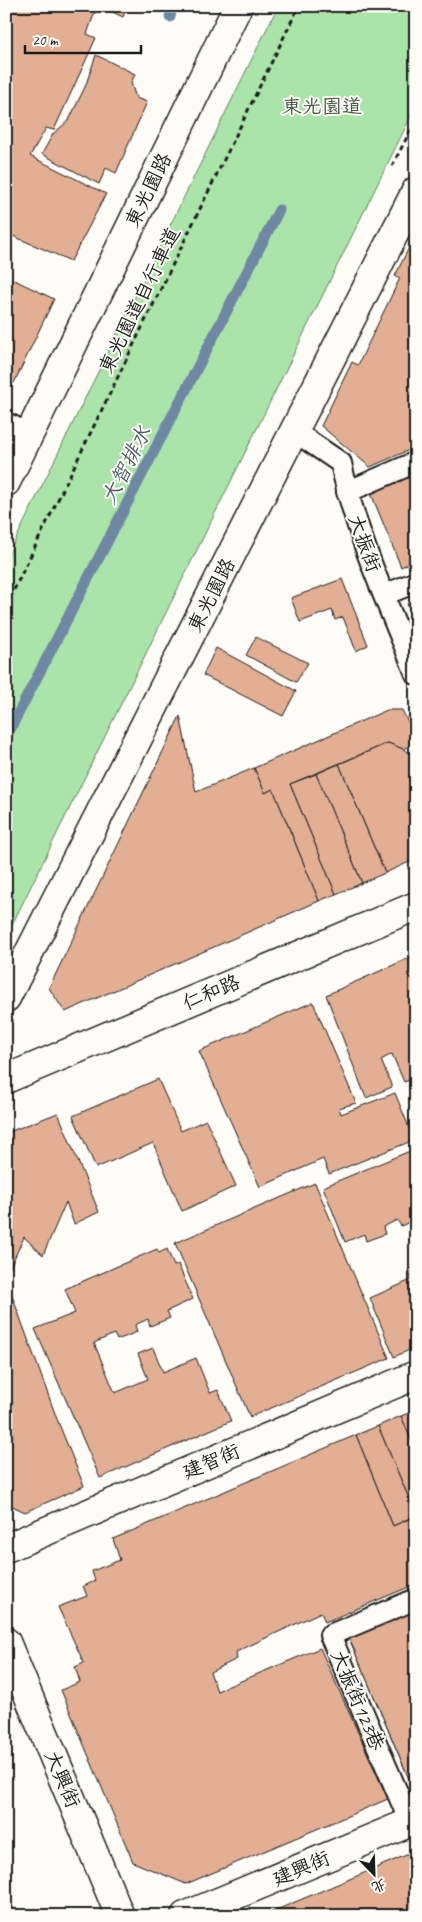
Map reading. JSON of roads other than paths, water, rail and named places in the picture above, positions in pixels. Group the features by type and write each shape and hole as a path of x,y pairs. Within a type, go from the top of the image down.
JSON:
{"street":[{"name":"東光園路","path":"6,482 18,428 238,6"},
{"name":"東光園路","path":"6,998 416,192"},
{"name":"仁和路","path":"6,1079 416,906"},
{"name":"建智街","path":"6,1548 416,1374"},
{"name":"大興街","path":"6,1642 120,1916"},
{"name":"建興街","path":"185,1916 413,1821"}],"lane":[{"name":"大振街","path":"294,431 341,463 347,492 384,596 416,674"},
{"path":"347,492 416,462"},
{"path":"384,596 416,582"},
{"name":"大振街123巷","path":"413,1821 330,1635 416,1600"}],"waterway":[{"path":"170,17 172,6"},
{"name":"大智排水","path":"6,737 279,210"}],"park label":[{"name":"東光園道","path":"322,106"}]}
